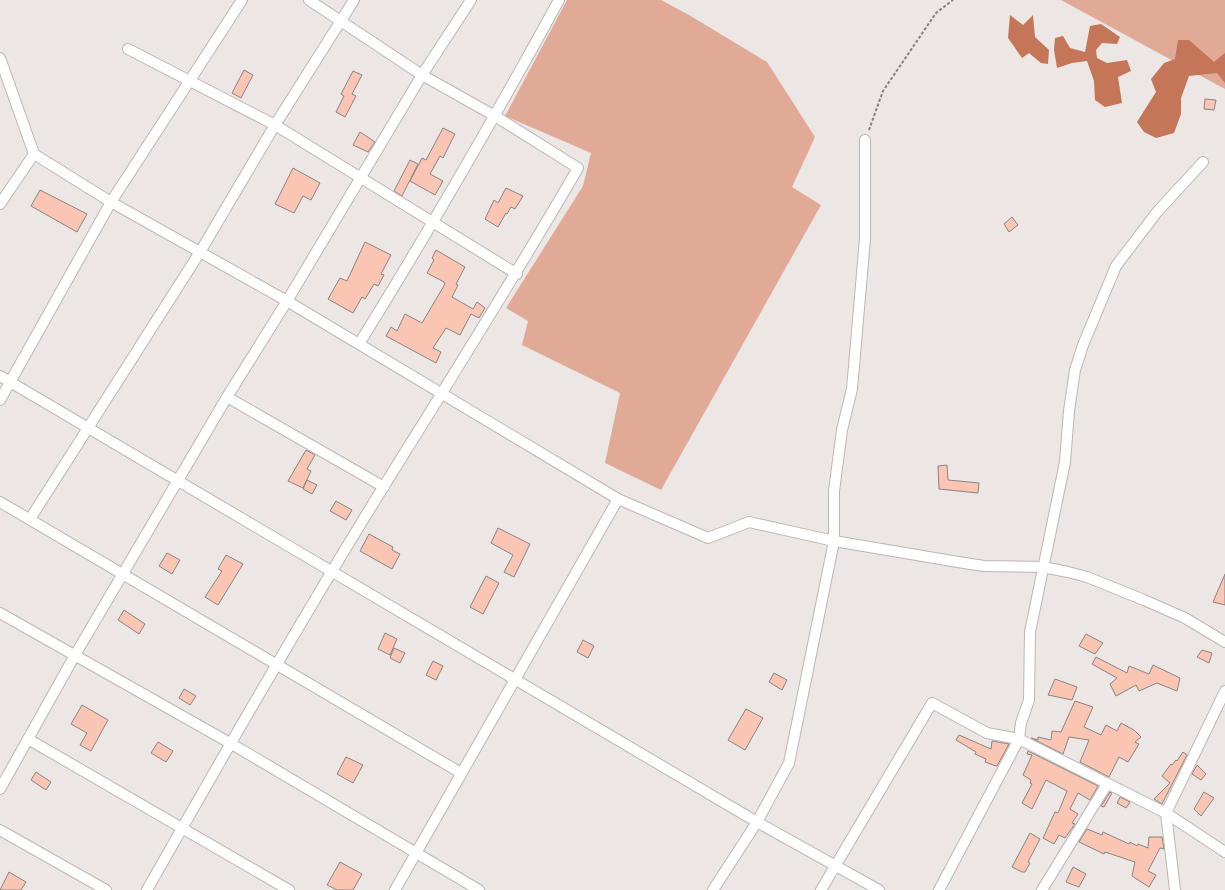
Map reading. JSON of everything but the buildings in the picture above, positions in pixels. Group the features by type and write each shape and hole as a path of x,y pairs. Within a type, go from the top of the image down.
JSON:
{"street":[{"path":"0,400 111,202 242,0"},
{"path":"147,890 230,743 277,664 384,487 517,274 578,168 495,116 422,75 309,0"},
{"path":"30,519 200,252 275,125 354,0"},
{"path":"0,789 75,655 227,396 287,301 422,75 471,0"},
{"path":"359,344 434,222 560,0"},
{"path":"128,49 275,125 360,179 434,222 517,274"},
{"path":"0,58 34,154 111,202 287,301 618,499 708,538 749,522 834,541 984,566 1043,567 1087,577 1185,618 1225,642"},
{"path":"713,890 757,822 789,763 834,541 834,491 842,430 852,388 865,239 865,140"},
{"path":"0,204 34,154"},
{"path":"939,890 1019,739 1021,723 1029,700 1030,632 1043,567 1055,519 1065,462 1069,411 1075,370 1086,338 1116,266 1158,212 1203,162"},
{"path":"0,376 757,822 879,890"},
{"path":"227,396 384,487"},
{"path":"395,890 618,499"},
{"path":"0,502 461,773"},
{"path":"0,613 230,743 479,890"},
{"path":"1175,890 1166,813 1225,690"},
{"path":"821,890 932,704 987,733 1019,739 1166,813 1225,852"},
{"path":"28,739 289,890"},
{"path":"1042,890 1107,784"},
{"path":"0,830 106,890"}],"path":[{"path":"865,140 883,90 936,13 953,0"}],"shaded area":[{"path":"567,0 661,0 689,15 767,62 815,137 792,187 821,205 661,490 605,463 620,393 522,345 528,321 506,308 583,186 591,153 505,116"},
{"path":"1061,0 1225,0 1225,89"},
{"path":"1010,15 1023,25 1033,15 1035,37 1049,50 1048,64 1041,63 1029,53 1022,58 1008,38"},
{"path":"1101,24 1120,37 1117,44 1102,43 1096,50 1097,58 1107,63 1127,60 1131,71 1118,77 1122,103 1105,107 1095,100 1094,81 1087,61 1072,63 1057,68 1054,50 1055,38 1063,36 1070,48 1085,52 1090,26"},
{"path":"1178,40 1189,40 1214,62 1225,53 1225,83 1217,73 1189,76 1181,98 1181,114 1174,133 1156,138 1144,132 1137,122 1156,92 1151,79 1164,63 1175,59"}]}
